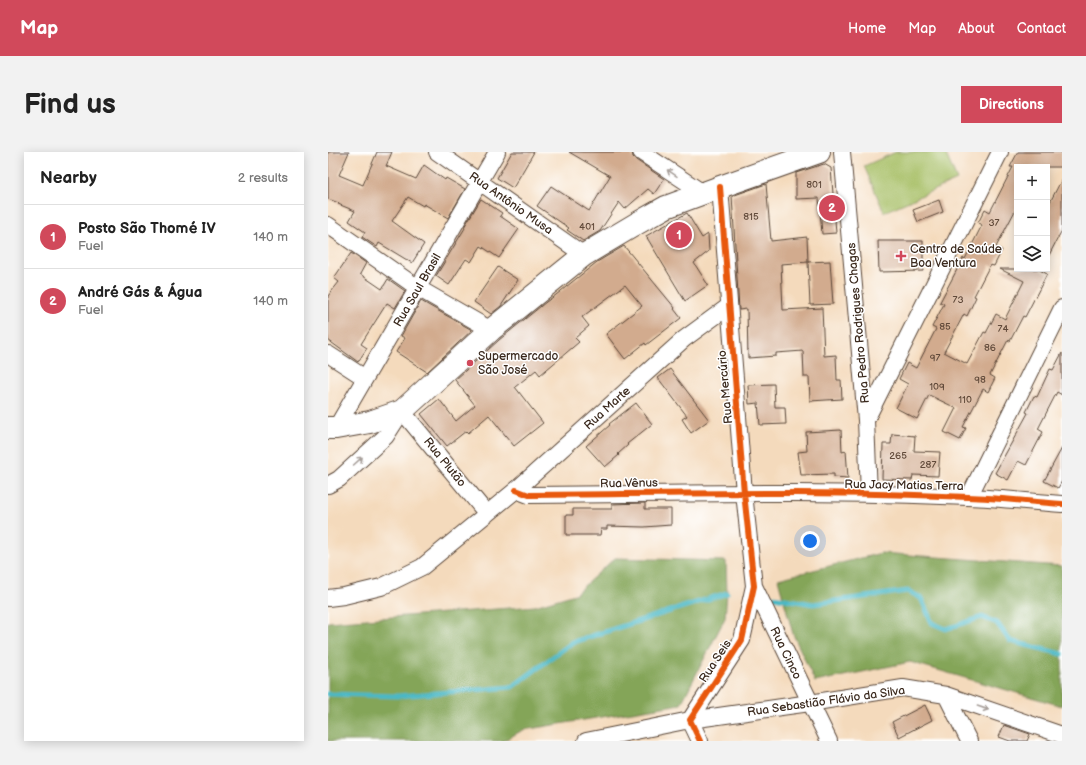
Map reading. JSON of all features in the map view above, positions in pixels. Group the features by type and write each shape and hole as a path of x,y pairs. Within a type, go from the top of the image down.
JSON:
{"main road":[{"path":"332,428 370,422 402,411 491,330 584,255 666,207 819,152"}],"street":[{"name":"Rua Antônio Musa","path":"437,152 584,255"},
{"name":"Rua Saul Brasil","path":"332,428 365,378 498,152"},
{"path":"642,152 712,190"},
{"name":"Rua Pedro Rodrigues Chagas","path":"842,152 866,420 869,494"},
{"path":"866,420 1000,152"},
{"name":"Rua Mercúrio","path":"712,190 729,306 744,493 754,586"},
{"path":"328,225 418,288 491,330"},
{"name":"Rua Marte","path":"328,598 344,596 381,587 422,567 516,490 684,339 729,306"},
{"path":"969,497 1062,308"},
{"path":"328,354 365,378"},
{"path":"328,485 340,479 386,436 402,411"},
{"name":"Rua Plutão","path":"402,411 487,514"},
{"name":"Rua Vênus","path":"516,490 529,495 744,493"},
{"name":"Rua Jacy Matias Terra","path":"744,493 869,494 969,497 1062,504"},
{"name":"Rua Cinco","path":"754,586 810,703 830,741"},
{"name":"Rua Seis","path":"690,720 742,640 754,586"},
{"name":"Rua Sebastião Flávio da Silva","path":"586,741 690,720 903,688 946,695 1062,734"},
{"path":"946,695 969,741"},
{"path":"690,720 700,741"}],"green space":[{"path":"896,152 945,152 957,180 884,212 864,166"},
{"path":"881,553 1062,566 1062,706 910,662 815,682 793,634 778,579"},
{"path":"615,558 726,561 727,593 725,618 681,704 523,730 503,741 328,741 328,622 535,606 575,594"}],"building":[{"path":"328,152 349,152 339,175 363,185 377,152 392,152 386,166 416,179 424,165 445,180 446,178 465,189 448,218 424,204 423,206 408,197 392,221 424,244 412,263 379,243 377,247 362,237 365,232 349,221 355,211 328,199"},
{"path":"512,152 534,152 513,188 497,178"},
{"path":"569,152 632,152 633,157 636,160 664,179 654,194 648,189 625,209 619,202 600,231 583,241 567,230 569,228 537,206 551,186 589,211 610,176"},
{"path":"1018,152 1062,152 1062,167 1050,167 1050,164 1014,164 1014,213 996,247 1002,250 994,266 990,265 974,296 976,297 967,316 964,314 944,352 967,364 984,332 986,333 996,314 1005,319 1024,281 1000,269 1014,269 1014,272 1043,272 1047,274 1025,317 1023,316 1010,341 1008,340 990,375 995,378 988,392 983,389 963,427 966,428 960,440 944,432 956,408 929,395 917,419 896,408 908,384 899,379 907,363 916,368 936,329 932,327 944,304 940,302 963,258 965,259 982,225 978,223 985,209 990,212 1013,167 1010,167"},
{"path":"824,164 831,168 836,233 822,234 819,198 796,199 796,173"},
{"path":"1062,179 1062,230 1050,253 1050,236 1050,202"},
{"path":"766,184 771,241 807,237 808,262 781,264 783,310 822,308 824,356 836,355 837,380 841,380 842,399 810,401 809,377 804,377 803,351 776,353 776,356 748,358 747,309 739,310 732,196"},
{"path":"481,199 502,213 500,216 519,229 499,258 481,246 471,262 466,259 449,285 436,276"},
{"path":"939,200 943,212 918,222 913,210"},
{"path":"687,213 702,238 708,234 709,251 694,263 708,285 685,301 646,236"},
{"name":"Centro de Saúde Boa Ventura","path":"878,241 923,241 923,271 879,272"},
{"path":"624,246 675,308 674,309 681,318 625,359 606,334 642,306 625,285 582,317 589,326 575,338 579,342 540,375 536,370 515,387 543,423 514,446 489,415 468,433 466,431 447,446 421,414 439,399 456,421 475,405 455,380 499,340 546,302 597,262"},
{"path":"351,253 366,263 360,274 382,289 388,279 405,291 395,308 387,303 361,344 367,348 358,362 328,340 328,296 339,282 334,278"},
{"path":"830,261 833,304 810,305 808,262"},
{"path":"498,267 518,280 501,306 491,314 474,302"},
{"path":"421,301 472,330 427,372 396,352 405,338 401,336"},
{"path":"1062,353 1062,395 1057,392 1038,429 1043,432 1026,465 1018,461 1008,480 995,473 1028,413 1026,412 1034,396 1037,397 1050,369 1053,370"},
{"path":"670,369 709,420 691,433 682,419 687,416 658,378"},
{"path":"774,384 775,407 785,407 786,424 760,425 758,403 749,404 748,385"},
{"path":"636,403 652,424 627,444 628,445 618,454 619,455 605,467 586,446 610,425 609,424"},
{"path":"841,430 842,452 846,451 848,478 834,477 834,474 801,475 798,452 807,451 806,432"},
{"path":"892,434 915,436 914,451 940,452 938,476 913,475 912,480 882,479 883,444 891,444"},
{"path":"1062,448 1062,481 1058,488 1044,481"},
{"path":"645,503 645,509 671,509 671,525 644,527 607,526 607,529 601,529 600,535 566,535 566,515 573,515 573,509 612,509 612,504"},
{"path":"925,705 932,720 899,737 892,722"},
{"path":"1004,725 1030,734 1027,741 1010,741 999,737"}],"waterway":[{"path":"768,596 813,604 908,591 921,598 932,623 946,629 982,617 997,623 1010,641 1062,654"},
{"path":"328,694 398,696 512,687 573,642 727,593"}],"cycle path":[{"path":"700,741 690,720 742,640 754,586 744,493 720,187"},
{"path":"516,490 529,495 749,493 913,495 992,498 1062,504"}],"place":[{"name":"André Gás & Água","path":"832,208"},
{"name":"Posto São Thomé IV","path":"679,235"},
{"name":"Centro de Saúde Boa Ventura","path":"901,256"},
{"name":"Supermercado São José","path":"470,363"}]}
